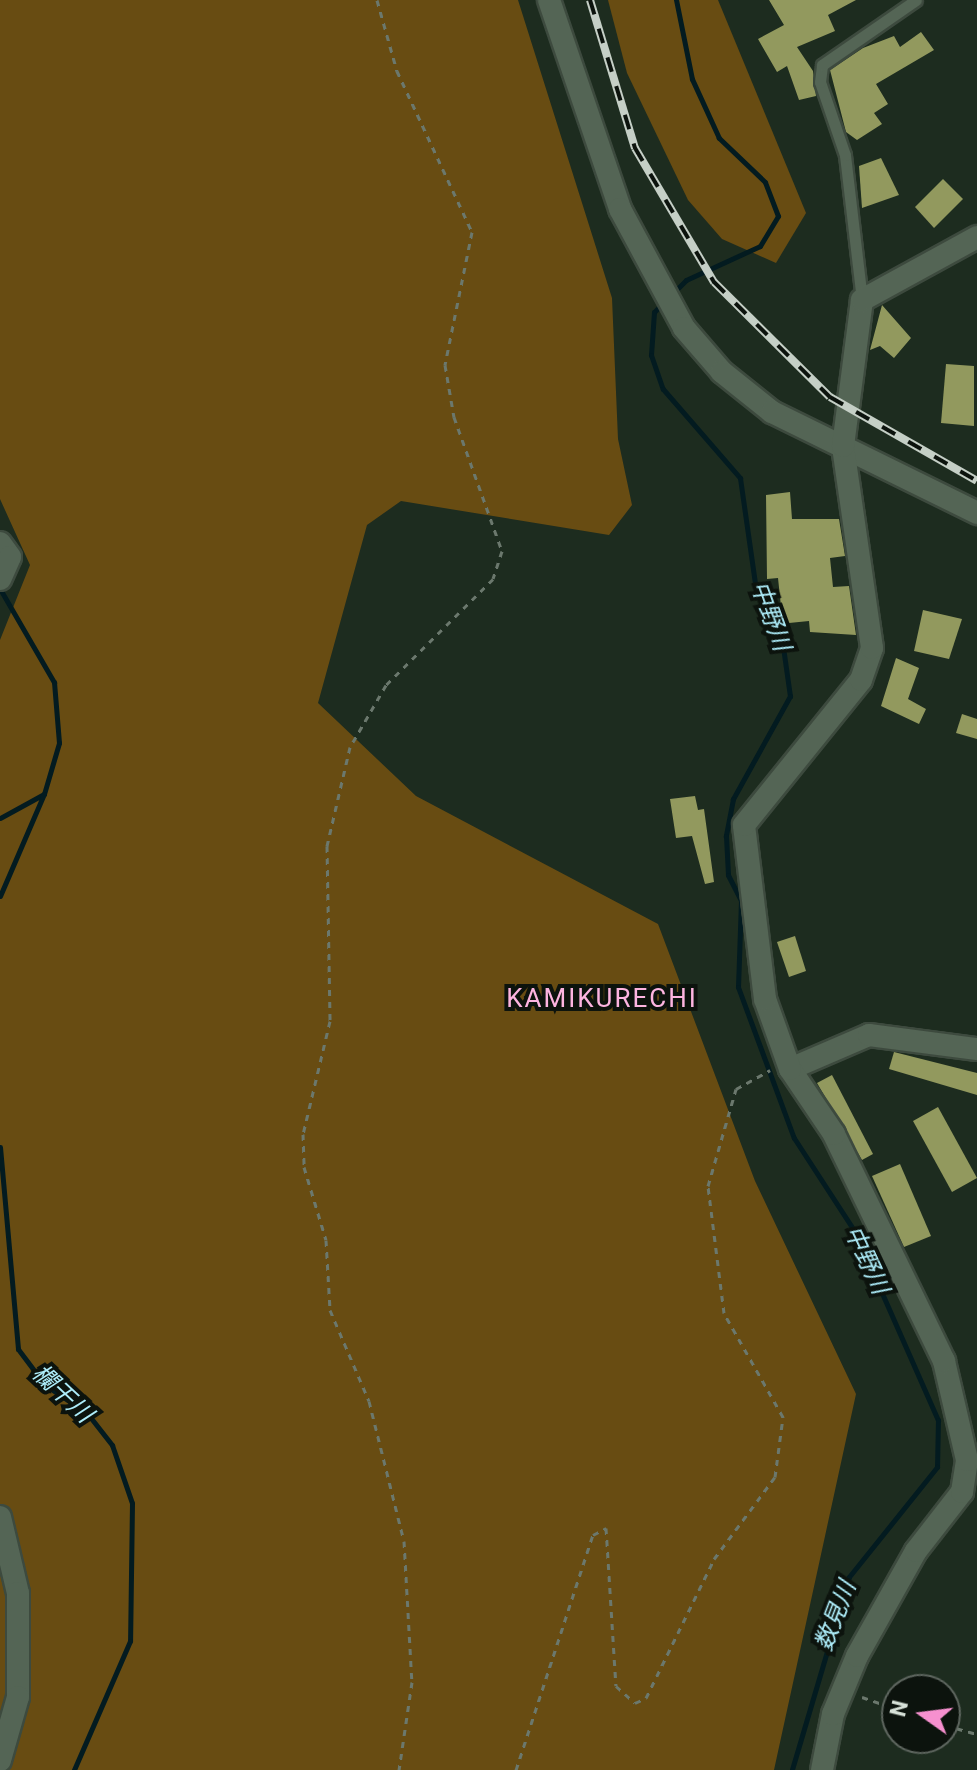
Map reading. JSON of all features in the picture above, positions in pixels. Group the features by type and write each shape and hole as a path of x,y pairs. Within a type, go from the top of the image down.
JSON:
{"street":[{"path":"549,0 586,118 653,278 684,328 722,372 772,412 977,513"},
{"path":"822,1770 843,1690 916,1551 962,1492 967,1460 944,1361 834,1134 790,1069 765,999 744,825 855,690 872,648 843,446 862,300 977,237"},
{"path":"0,543 10,557 0,579"},
{"path":"790,1069 869,1035 977,1049"},
{"path":"0,1517 18,1593 18,1697 0,1760"}],"lane":[{"path":"862,300 845,155 820,82 822,65 916,0"}],"path":[{"path":"377,0 397,71 472,232 445,365 454,417 502,551 493,579 412,653 379,698 350,747 327,846 330,1021 303,1134 304,1167 326,1240 330,1310 369,1401 404,1541 412,1682 399,1770"},
{"path":"516,1770 593,1535 606,1528 616,1686 635,1703 646,1698 714,1559 775,1477 783,1417 724,1313 708,1186 736,1089 765,1070 790,1069"},
{"path":"843,1690 881,1703"}],"shaded area":[{"path":"0,0 518,0 612,298 618,439 632,505 609,535 401,501 367,525 318,703 416,796 658,924 755,1181 856,1394 774,1770 0,1770 0,640 30,565 0,499"},
{"path":"608,0 718,0 806,213 776,263 722,239 688,200 627,73"}],"building":[{"path":"769,0 856,0 828,15 835,31 797,47 813,71 816,96 799,100 787,66 777,72 758,39 784,25"},
{"path":"921,32 934,50 876,84 888,104 874,113 882,124 857,140 846,132 830,70 863,48 894,36 900,47"},
{"path":"881,158 899,195 862,208 859,166"},
{"path":"943,179 963,199 934,228 915,207"},
{"path":"882,305 911,338 894,358 880,346 870,350"},
{"path":"946,364 974,366 974,426 941,423"},
{"path":"790,492 792,519 839,519 845,556 830,558 833,587 849,586 856,635 810,632 809,621 789,623 782,616 778,578 767,579 766,495"},
{"path":"923,610 962,619 949,659 914,651"},
{"path":"896,658 919,668 908,699 926,709 919,724 881,706"},
{"path":"962,714 977,719 977,739 956,733"},
{"path":"695,796 698,810 704,809 714,882 705,884 692,836 676,838 670,799"},
{"path":"795,936 806,971 789,977 777,942"},
{"path":"894,1052 977,1073 977,1095 889,1069"},
{"path":"832,1075 873,1154 862,1160 817,1083"},
{"path":"938,1107 977,1178 952,1192 913,1121"},
{"path":"900,1164 931,1236 904,1247 872,1176"}],"waterway":[{"name":"中野川","path":"671,295 686,280 760,246 778,216 765,182 719,138 692,79 676,0"},
{"name":"中野川","path":"664,302 654,312 651,355 663,389 740,478 756,591 781,633 790,696 733,799 726,836 728,875 741,901 738,987 794,1138 855,1232 938,1420 937,1467 849,1577 792,1770"},
{"name":"欄干川","path":"0,589 54,682 59,743 44,794"},
{"path":"0,818 44,794"},
{"name":"欄干川","path":"0,896 44,794"},
{"name":"欄干川","path":"0,1147 18,1349 45,1385 87,1413 112,1445 132,1503 130,1641 74,1770"}],"railway":[{"path":"590,0 635,148 714,282 830,397 977,481"}],"district":[{"name":"KAMIKURECHI","path":"602,999"}],"water label":[{"name":"数見川","path":"836,1616"}]}
